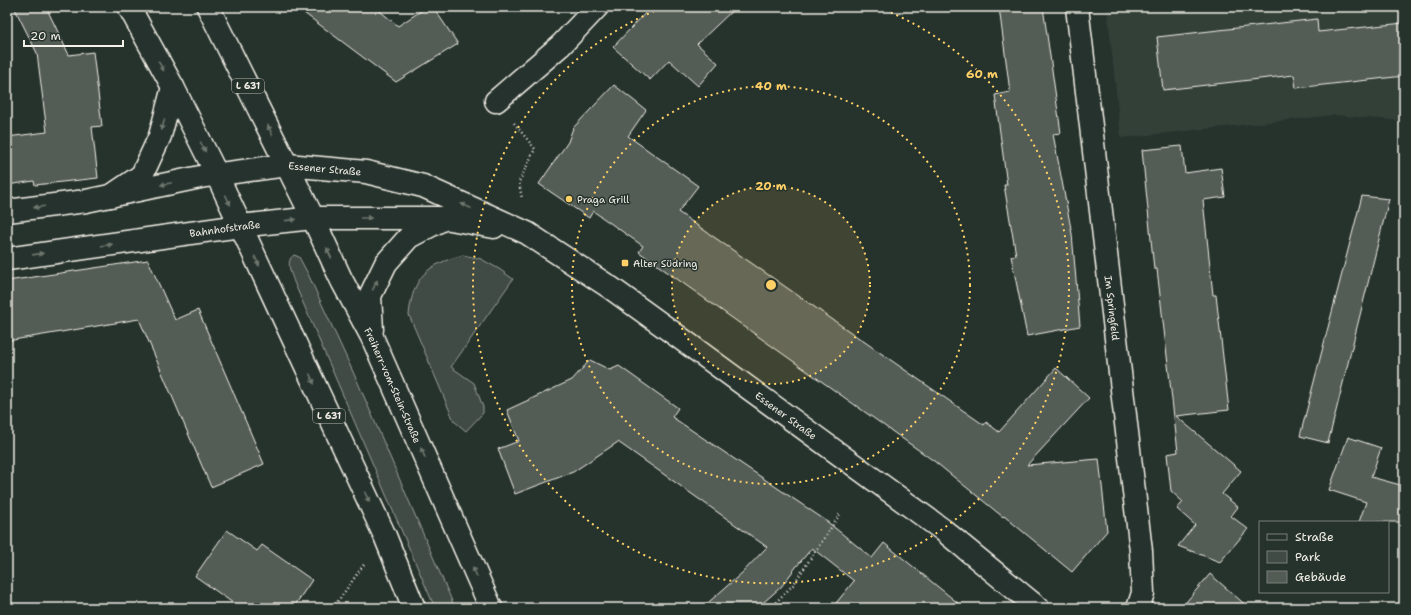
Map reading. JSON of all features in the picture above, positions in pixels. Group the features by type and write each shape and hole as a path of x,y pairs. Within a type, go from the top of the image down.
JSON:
{"street":[{"name":"L 631","path":"129,7 173,87 211,175 240,226 385,536 414,608"},
{"name":"Essener Straße","path":"208,7 287,165 366,172 423,186 527,233 610,288 676,335 936,525 1038,608"},
{"path":"496,101 561,45 597,7"},
{"name":"Im Springfeld","path":"1077,7 1141,551 1143,592 1138,608"},
{"path":"111,196 142,176 160,136 173,87"},
{"path":"7,211 86,201 211,175 287,165"},
{"name":"Freiherr-vom-Stein-Straße","path":"287,165 341,278 372,337 491,608"},
{"name":"Bahnhofstraße","path":"7,258 240,226 313,218 445,218"},
{"path":"372,337 370,296 386,263 409,237 445,218"},
{"name":"Essener Straße","path":"445,218 527,233"}],"path":[{"path":"496,101 535,149 519,182 527,233"},
{"path":"770,608 793,585 840,514"},
{"path":"333,608 385,536"}],"shaded area":[{"path":"1107,7 1404,7 1404,121 1334,115 1121,138"}],"green space":[{"path":"294,255 299,257 308,274 359,385 455,608 435,608 294,282 289,264"},
{"path":"463,255 481,259 513,279 451,367 474,383 483,407 483,413 466,431 454,421 409,315 414,291 424,274 440,263"}],"building":[{"path":"14,7 46,7 69,55 93,52 102,126 92,127 98,178 35,185 34,181 7,185 7,137 47,132 37,53"},
{"path":"296,7 375,7 398,26 427,7 433,7 458,44 396,82"},
{"path":"651,7 736,7 697,44 718,63 698,86 669,60 650,80 613,47"},
{"path":"999,7 1043,7 1061,133 1053,134 1072,234 1080,326 1027,336 1011,256 1016,255 1004,185 1007,185 995,95 1010,92"},
{"path":"1317,19 1318,32 1404,23 1404,76 1296,88 1294,75 1163,90 1157,37"},
{"path":"614,85 646,110 628,136 698,186 678,212 984,425 986,422 999,432 1056,368 1089,398 1027,465 1099,459 1107,531 1072,572 934,461 639,252 643,246 593,211 589,218 539,184 568,142 573,128"},
{"path":"1182,146 1185,173 1221,168 1225,197 1203,200 1213,295 1216,295 1229,410 1176,416 1241,471 1222,494 1238,507 1231,516 1248,529 1220,562 1178,546 1195,525 1177,509 1183,502 1171,491 1167,454 1178,452 1157,269 1154,269 1142,150"},
{"path":"1362,196 1389,199 1328,443 1300,436"},
{"path":"148,260 175,320 198,310 264,464 211,487 139,319 7,341 7,281"},
{"path":"590,360 610,370 619,366 678,408 672,417 825,520 872,558 884,543 964,608 832,608 854,581 812,548 781,587 757,608 702,608 742,573 767,547 618,442 573,472 515,494 498,449 519,441 507,410 572,380"},
{"path":"1348,437 1381,448 1371,477 1404,486 1404,522 1359,521 1366,502 1329,490"},
{"path":"227,530 257,551 262,545 312,580 293,608 240,608 195,576"},
{"path":"1210,574 1249,608 1181,608"}],"place":[{"name":"Praga Grill","path":"569,199"},
{"name":"Alter Südring","path":"625,263"}]}
